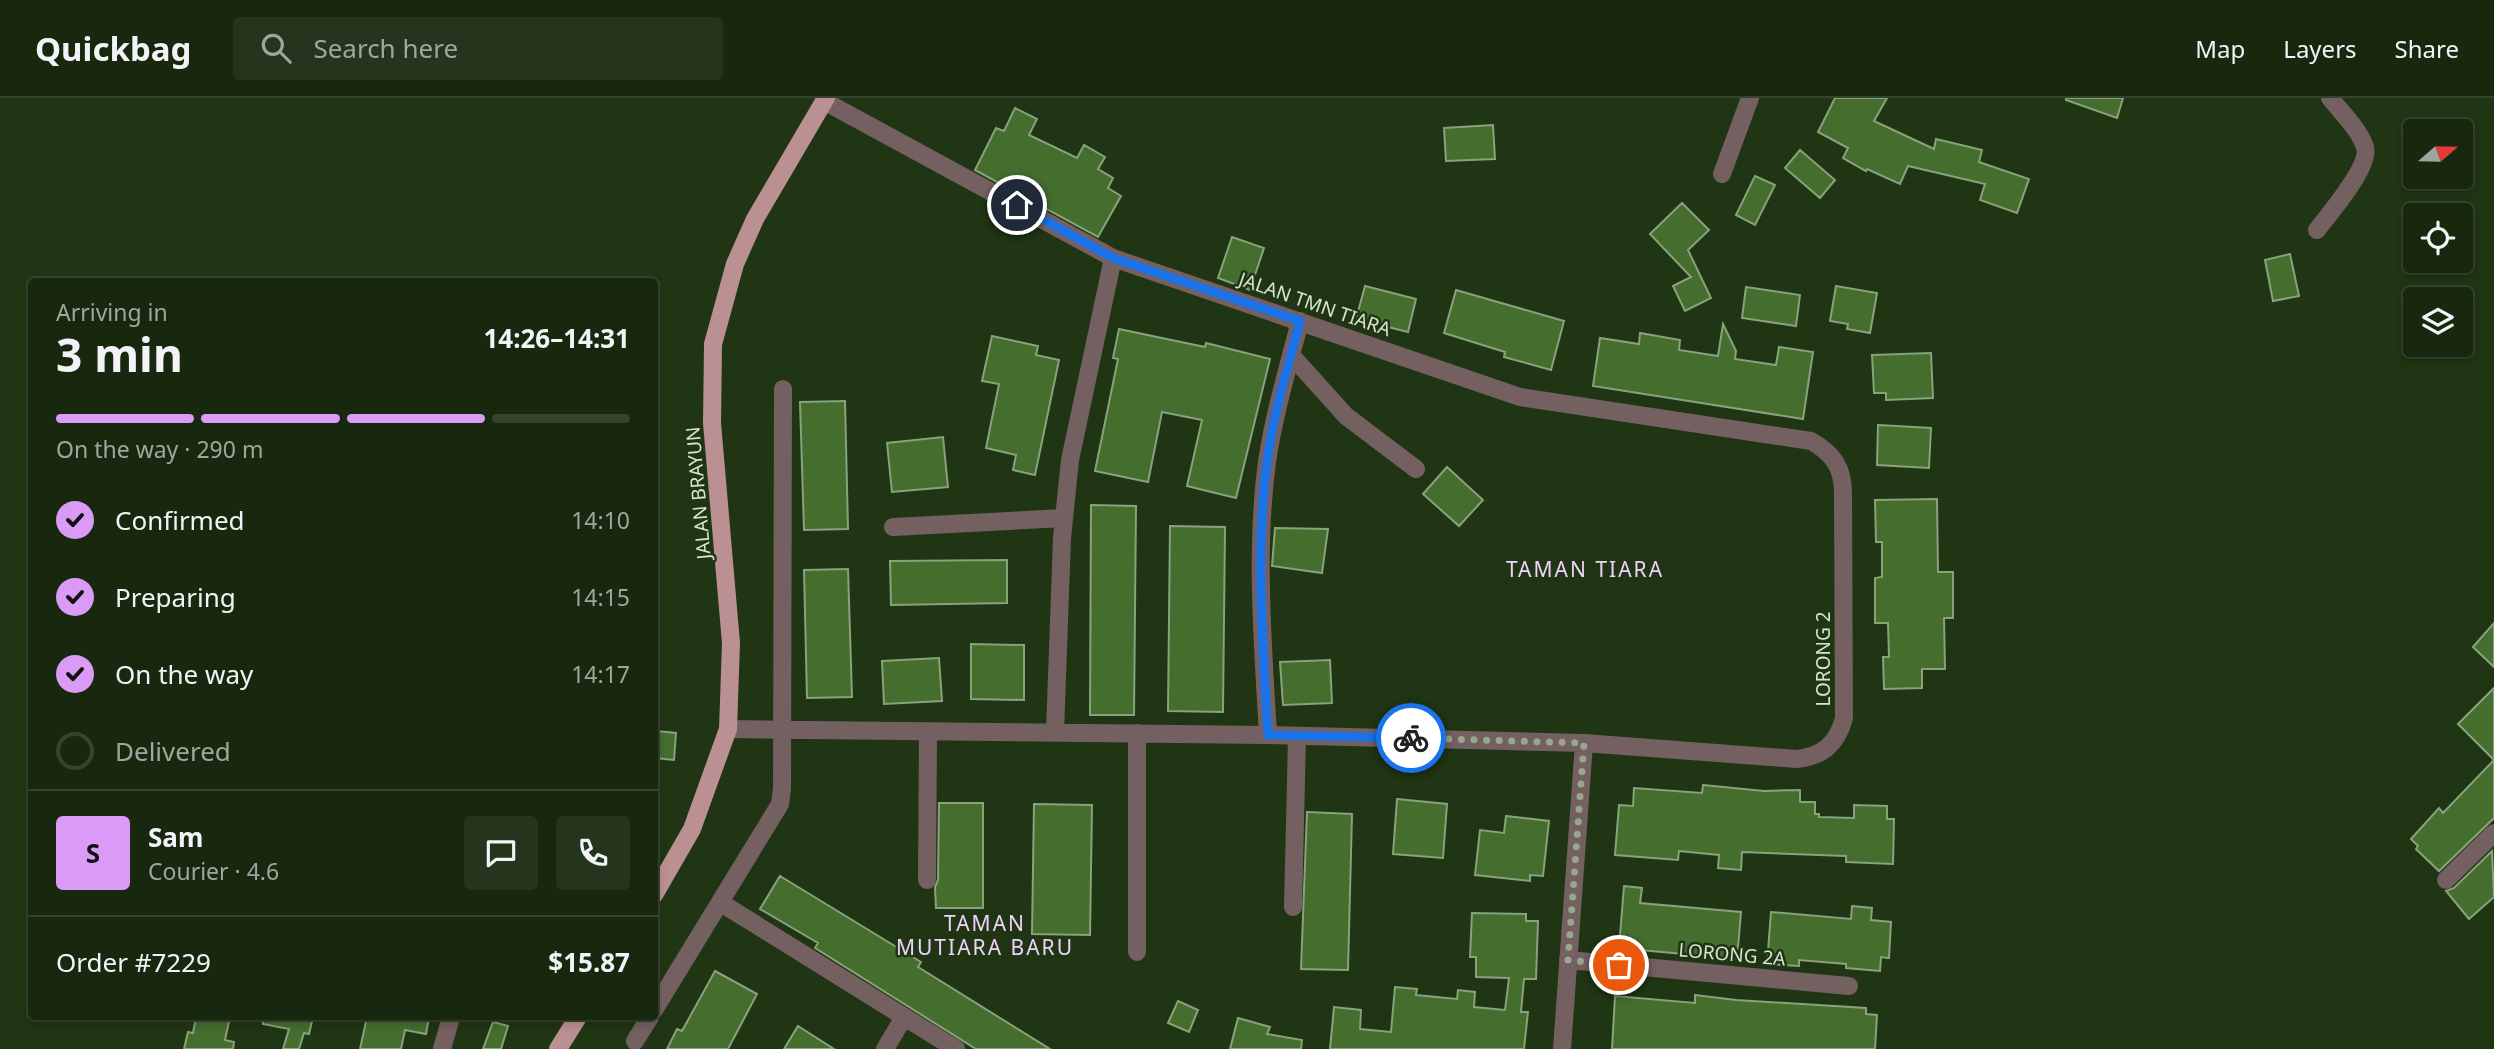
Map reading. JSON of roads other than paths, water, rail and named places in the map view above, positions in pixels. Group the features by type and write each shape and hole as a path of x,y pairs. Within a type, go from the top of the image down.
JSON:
{"main road":[{"name":"JALAN BRAYUN","path":"658,888 692,829 728,729 732,643 712,422 713,344 735,264 755,219 825,100"},
{"path":"558,1049 571,1020"}],"street":[{"path":"1722,174 1750,98"},
{"path":"2316,230 2357,175 2366,150 2360,137 2330,98"},
{"name":"JALAN TMN TIARA","path":"825,100 1113,258 1520,397 1811,440 1826,449"},
{"path":"1055,732 1064,518 1073,449 1113,258"},
{"path":"1268,735 1263,642 1262,521 1267,462 1276,412 1300,321"},
{"path":"1291,355 1346,416 1416,469"},
{"path":"658,1004 780,803 783,389"},
{"name":"LORONG 2","path":"728,729 1510,739 1810,758 1833,743 1844,718 1843,478 1837,462 1826,449"},
{"path":"893,527 1064,518"},
{"path":"927,880 928,731"},
{"path":"1137,733 1137,952"},
{"path":"1293,906 1297,737"},
{"path":"1562,1049 1584,743"},
{"path":"2446,880 2494,833"},
{"path":"720,903 956,1049"},
{"name":"LORONG 2A","path":"1568,960 1849,986"},
{"path":"885,1049 904,1017"},
{"path":"442,1049 450,1020"},
{"path":"635,1041 648,1020"}],"district":[{"name":"TAMAN TIARA","path":"1585,569"},
{"name":"TAMAN MUTIARA BARU","path":"985,935"}]}
